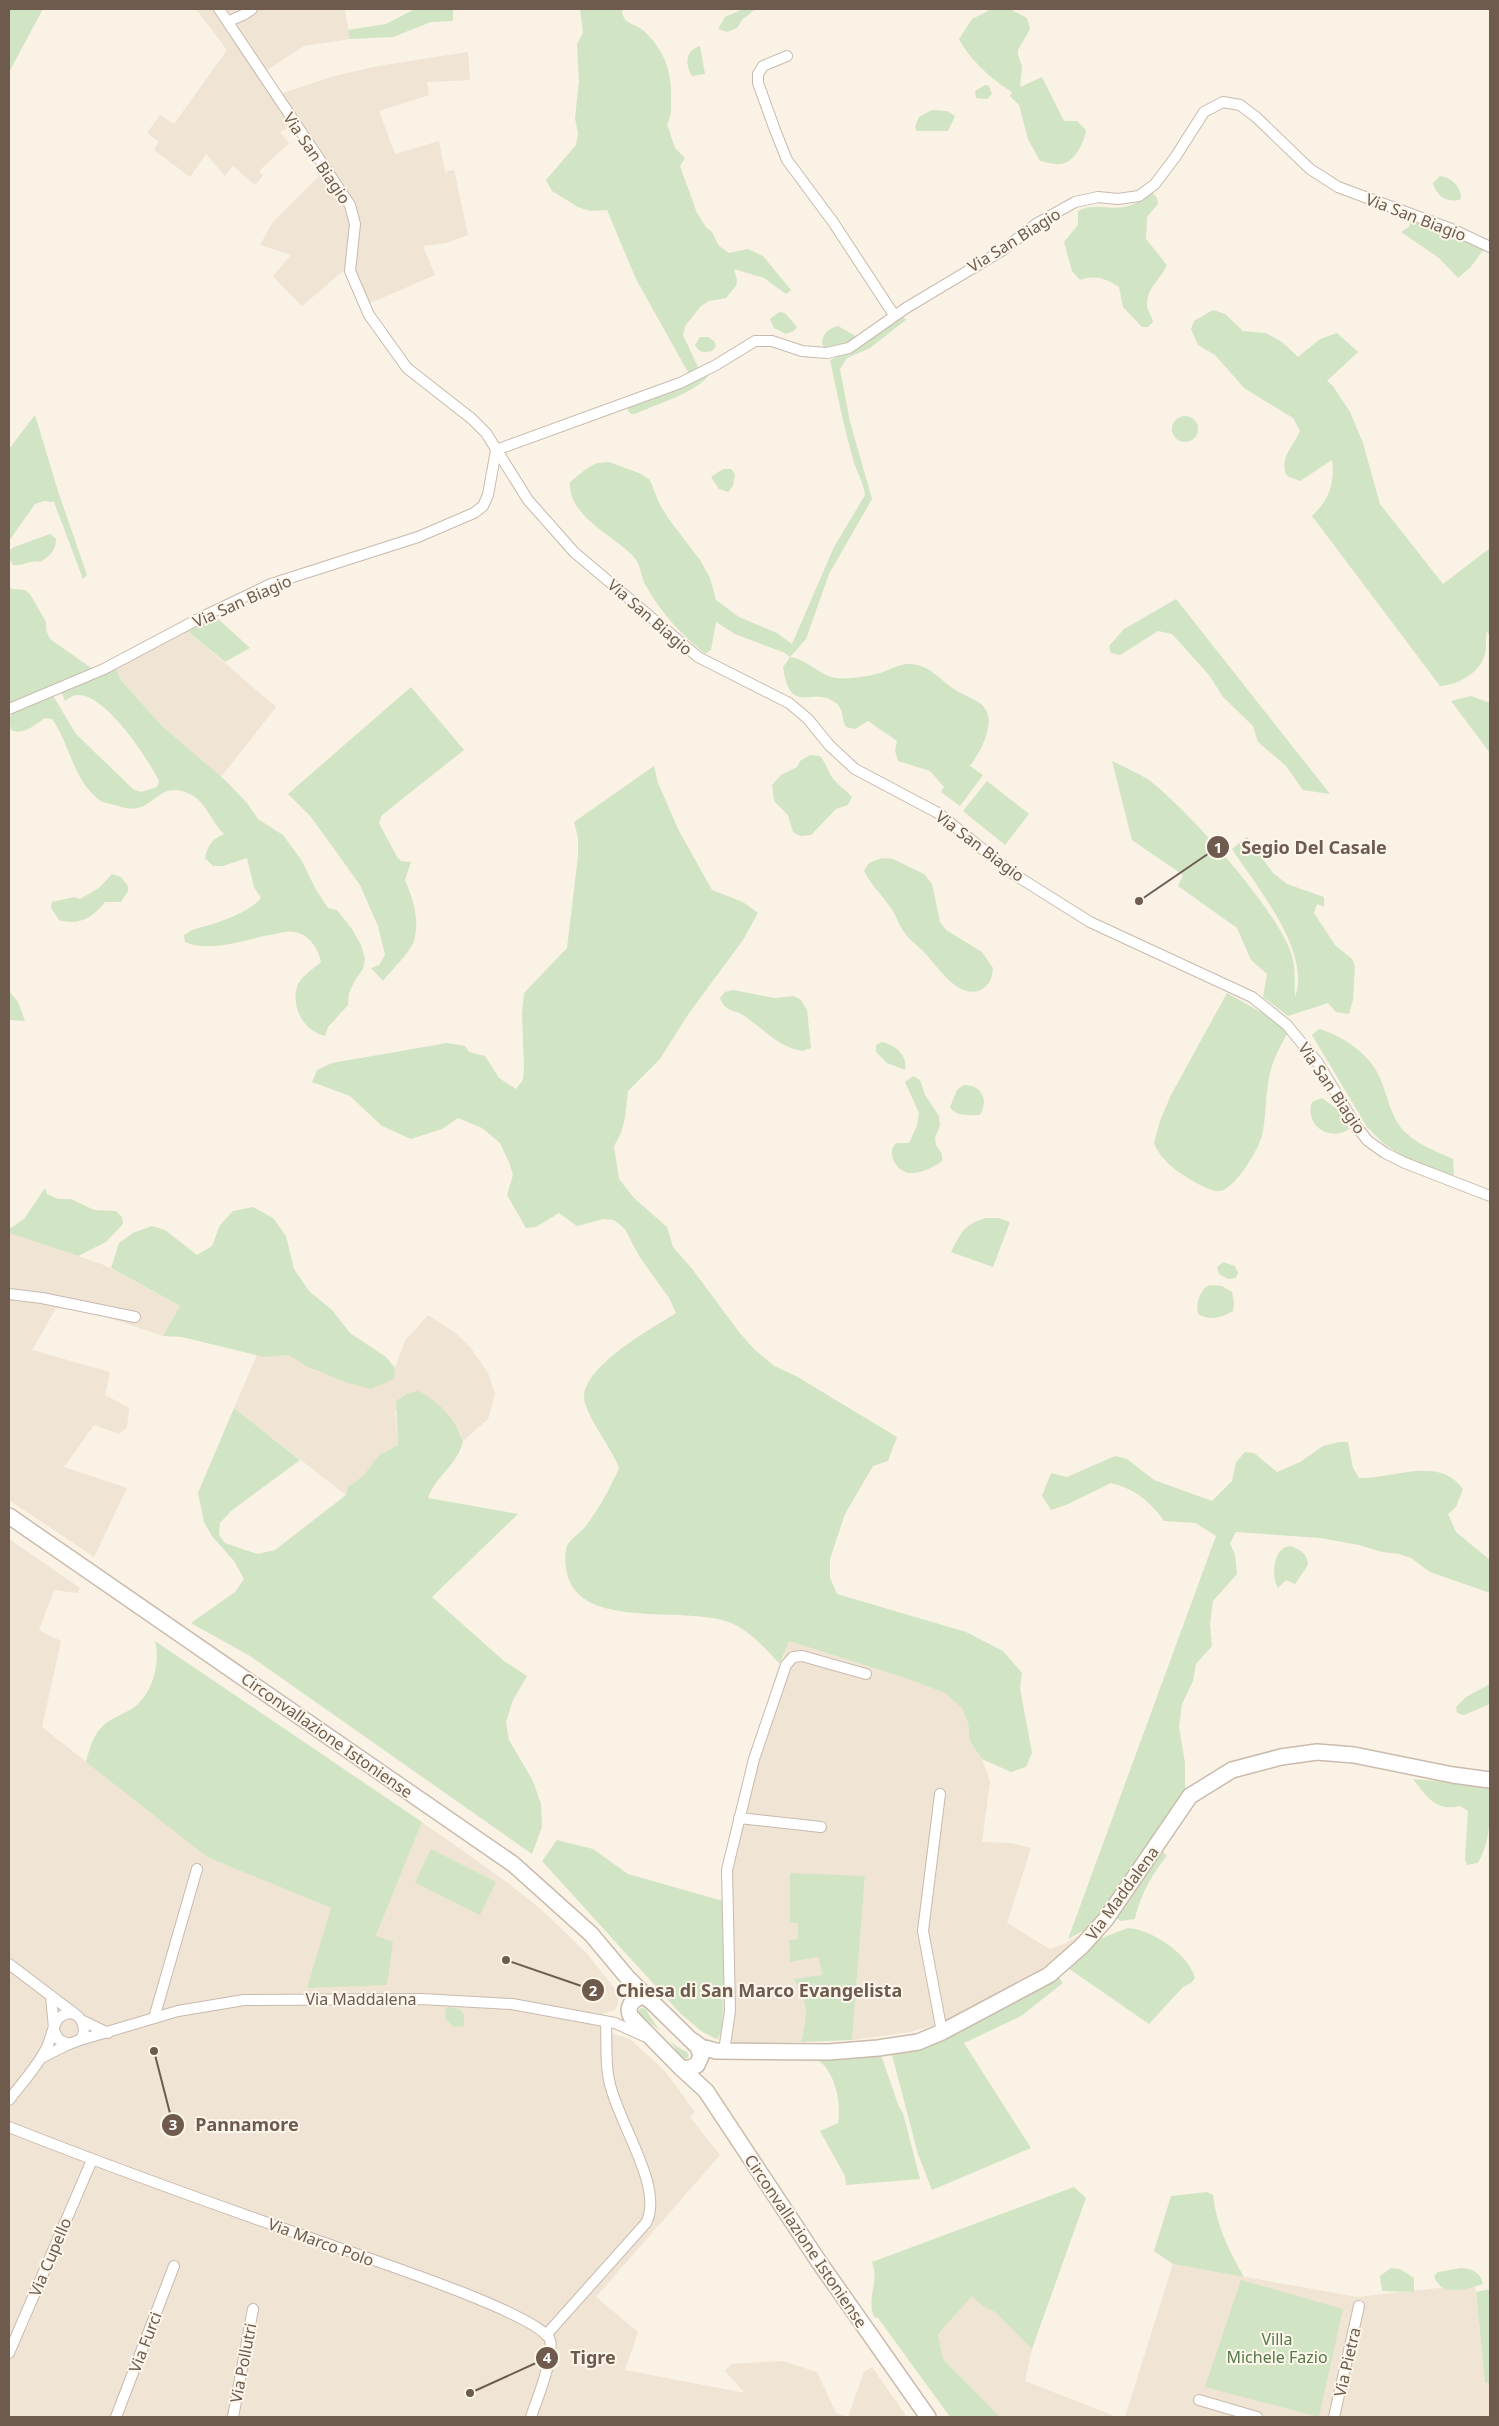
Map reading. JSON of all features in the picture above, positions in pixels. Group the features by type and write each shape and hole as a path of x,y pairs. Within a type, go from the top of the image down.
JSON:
{"main road":[{"name":"Circonvallazione Istoniense","path":"9,1516 513,1864 591,1934 627,1977 693,2041"},
{"name":"Via Maddalena","path":"693,2041 701,2046 720,2051 829,2052 918,2042 942,2032 1049,1975 1082,1946 1106,1919 1190,1796 1232,1770 1281,1756 1317,1752 1354,1755 1453,1775 1490,1780"},
{"path":"627,1977 632,1994 630,2007"},
{"path":"630,2007 641,1996 651,2001"},
{"name":"Circonvallazione Istoniense","path":"630,2007 635,2022 706,2091 819,2262 928,2417"},
{"path":"693,2041 701,2051 699,2062 706,2091"},
{"path":"682,2068 692,2068 709,2053 720,2051"}],"street":[{"name":"Via San Biagio","path":"219,9 229,21 285,110 350,205 355,224 350,271 369,315 407,368 472,419 486,433 528,500 570,548 698,657 789,703 808,719 829,745 855,769 938,813 1012,873 1090,922 1252,997 1287,1025 1318,1063 1356,1126 1368,1141 1386,1154 1405,1163 1490,1196"},
{"path":"229,21 252,9"},
{"path":"787,56 763,66 758,74 758,83 787,160 833,222 894,316"},
{"name":"Via San Biagio","path":"496,450 680,383 716,365 755,341 772,341 802,351 827,353 849,348 894,316 1003,250 1036,224 1075,202 1098,196 1118,199 1139,196 1155,184 1166,170 1204,112 1223,102 1240,105 1256,117 1310,169 1338,187 1454,230 1490,247"},
{"name":"Via San Biagio","path":"9,709 104,669 202,617 271,584 418,537 474,513 483,506 488,495 496,450"},
{"path":"9,1294 42,1298 136,1318"},
{"path":"720,2051 730,2011 727,1870 758,1749 786,1665 793,1657 802,1656 866,1674"},
{"path":"940,1794 923,1930 942,2032"},
{"path":"739,1818 821,1828"},
{"path":"154,2018 197,1869"},
{"path":"9,1964 79,2018 108,2032"},
{"path":"51,1996 54,2029 59,2040 69,2044"},
{"name":"Via Maddalena","path":"80,2040 154,2018 212,2004 244,2000 421,1999 512,2004 632,2029 656,2044"},
{"path":"531,2417 551,2353 550,2340 546,2335 646,2223 652,2209 648,2185 618,2111 609,2080 610,2023 630,2007"},
{"path":"9,2100 41,2059 62,2016 79,2018"},
{"path":"41,2059 80,2040 85,2029 79,2018"},
{"name":"Via Marco Polo","path":"9,2127 92,2160 482,2301 529,2322 542,2330 546,2335"},
{"name":"Via Cupello","path":"9,2353 92,2160"},
{"name":"Via Furci","path":"116,2417 174,2266"},
{"name":"Via Pietra","path":"1334,2417 1360,2306"},
{"name":"Via Pollutri","path":"233,2417 254,2309"},
{"path":"1199,2400 1256,2417"}],"shaded area":[{"path":"196,9 348,9 345,11 350,39 304,46 264,72 280,94 334,76 378,66 468,52 470,80 427,82 429,95 379,111 395,154 439,141 445,172 454,170 468,235 447,243 423,246 435,275 366,305 352,269 342,272 302,306 273,276 291,255 260,245 273,222 323,172 291,126 280,132 289,143 259,171 263,176 255,185 233,166 225,176 206,154 190,177 154,150 159,142 147,133 160,115 174,124 227,50"},
{"path":"185,629 276,707 221,777 162,726 120,679 116,669"},
{"path":"9,1233 104,1265 180,1306 163,1336 86,1310 56,1308 32,1350 110,1372 105,1395 129,1408 127,1427 119,1434 94,1425 64,1467 127,1488 94,1557 9,1500"},
{"path":"428,1315 454,1332 470,1347 488,1373 495,1394 488,1419 463,1441 460,1431 395,1410 398,1445 379,1455 363,1476 348,1487 346,1495 234,1408 257,1355 288,1355 306,1366 345,1382 394,1379 395,1368 405,1341"},
{"path":"9,1539 80,1588 77,1593 54,1590 39,1630 61,1641 42,1727 207,1857 331,1908 376,1937 422,1822 508,1883 543,1911 588,1955 619,1994 615,2010 603,2014 601,2030 630,2039 664,2070 695,2112 690,2117 720,2155 596,2297 638,2332 625,2370 745,2393 725,2371 731,2364 782,2361 817,2372 836,2413 848,2417 9,2417"},
{"path":"789,1641 911,1680 945,1693 962,1707 968,1723 970,1741 982,1759 990,1781 982,1842 1012,1843 1031,1848 1007,1923 1050,1949 1066,1943 1103,1920 1052,1962 953,2020 910,2032 852,2040 865,1876 790,1922 798,1923 798,1939 789,1940 790,1962 820,1957 822,1975 804,1996 807,2011 801,2042 730,2043 716,2039 722,2031 724,1960 722,1879 728,1842 758,1732"},
{"path":"1173,2264 1357,2297 1475,2284 1485,2383 1490,2383 1490,2417 1125,2417"},
{"path":"975,2292 1032,2349 1025,2381 1117,2417 1000,2417 943,2359 938,2334"},
{"path":"872,2367 907,2417 848,2417 864,2372"}],"green space":[{"path":"9,9 43,9 9,72"},
{"path":"415,9 453,9 453,21 431,22 393,37 350,39 348,30 386,24"},
{"path":"580,9 622,9 624,18 627,21 640,28 651,38 662,53 668,70 671,87 671,111 667,124 675,148 685,158 680,166 697,213 706,227 712,232 719,246 729,253 748,249 763,256 791,290 786,294 764,278 734,269 737,280 736,286 726,298 709,301 701,306 685,326 683,335 698,367 698,369 689,374 636,279 607,210 590,211 578,207 552,191 546,180 576,145 578,133 575,118 579,81 577,44 583,33"},
{"path":"743,9 754,10 742,20 737,28 727,32 718,29 725,17"},
{"path":"992,9 1010,9 1027,18 1030,29 1018,50 1022,66 1020,87 1042,77 1064,121 1077,121 1086,130 1078,151 1065,163 1055,164 1040,161 1028,139 1019,105 1010,96 1012,92 982,69 959,39 972,19"},
{"path":"700,46 705,74 692,76 688,67 688,58 691,51"},
{"path":"985,85 989,86 992,94 987,99 976,98 975,91"},
{"path":"932,110 947,111 955,116 948,131 917,131 915,127 919,117"},
{"path":"1440,176 1455,183 1461,194 1461,199 1447,200 1437,192 1433,183"},
{"path":"1152,192 1157,198 1158,204 1147,217 1146,239 1167,265 1152,287 1148,297 1147,308 1153,322 1148,327 1142,327 1123,307 1119,287 1100,278 1080,280 1072,271 1064,242 1078,225 1078,211 1090,207 1115,208 1128,206"},
{"path":"1414,218 1484,249 1470,268 1458,278 1439,258 1401,232 1409,227 1411,219"},
{"path":"1213,310 1225,314 1243,331 1266,333 1282,342 1298,357 1320,339 1337,333 1358,352 1327,381 1333,386 1350,412 1363,443 1380,504 1443,584 1490,548 1490,637 1487,631 1486,651 1482,661 1467,677 1454,683 1440,686 1312,516 1323,504 1330,491 1333,477 1332,460 1300,481 1287,476 1284,464 1285,459 1300,431 1293,418 1244,388 1215,355 1198,345 1191,329 1194,321"},
{"path":"779,312 785,313 797,327 794,331 786,334 774,328 770,319"},
{"path":"898,317 907,319 870,348 847,358 840,369 850,422 872,499 829,574 806,639 790,657 785,653 735,634 716,622 711,650 705,654 680,631 658,605 646,586 634,557 594,524 576,505 571,494 570,482 597,463 609,462 639,473 650,480 659,503 668,518 700,560 710,578 716,600 739,617 777,633 792,644 834,547 865,495 853,460 830,360 848,352"},
{"path":"838,326 859,338 845,346 826,349 822,344 825,334"},
{"path":"700,337 708,337 714,341 716,346 712,351 704,352 698,350 695,345"},
{"path":"710,373 705,380 687,392 635,414 631,414 628,411 628,407 686,386"},
{"path":"35,415 58,491 87,575 83,579 54,502 44,501 35,504 9,541 9,449"},
{"path":"1185,416 1194,420 1198,429 1194,438 1185,442 1176,438 1172,429 1176,420"},
{"path":"723,469 731,469 735,474 733,486 728,492 719,489 711,477"},
{"path":"50,534 56,539 56,543 54,550 47,557 40,562 33,561 13,565 10,560 10,550"},
{"path":"9,586 12,589 25,590 30,594 46,622 46,630 50,639 94,670 9,705"},
{"path":"1176,599 1330,794 1303,790 1286,766 1258,742 1253,726 1223,697 1209,675 1172,634 1158,631 1120,655 1111,653 1109,646 1124,629"},
{"path":"215,616 250,648 225,662 185,629"},
{"path":"790,657 801,660 826,675 835,678 854,678 872,675 905,664 915,664 927,668 955,689 974,699 986,710 988,726 986,735 979,752 970,766 983,775 960,806 941,792 944,787 930,771 898,761 895,751 897,741 868,721 855,729 846,727 839,705 836,703 827,698 797,696 791,692 783,667"},
{"path":"116,669 120,679 162,726 226,781 247,803 258,819 283,835 302,861 315,888 328,908 337,910 352,929 361,945 365,958 363,969 349,993 348,1005 328,1027 325,1036 305,1024 296,1003 299,983 307,973 321,962 316,948 305,936 289,931 216,946 194,945 185,942 184,935 187,933 239,914 261,898 254,887 247,858 223,866 213,866 205,858 211,843 224,834 196,797 178,790 169,791 140,807 130,809 104,802 99,800 89,790 82,780 52,719 45,718 25,731 11,730 9,719 15,709 52,694 76,734 133,789 141,792 157,787 159,781 146,758 113,716 101,705 89,698 76,695 65,701 61,691"},
{"path":"411,687 464,750 382,815 379,823 397,857 401,861 411,862 405,880 416,917 416,933 412,945 383,981 371,968 379,965 385,955 378,926 360,885 311,817 288,794"},
{"path":"1471,696 1490,703 1490,753 1451,701"},
{"path":"810,755 820,756 834,780 852,797 848,805 836,809 811,835 800,836 793,832 788,815 774,801 772,785 781,775 797,767 800,761"},
{"path":"1112,761 1136,772 1166,794 1208,837 1251,888 1284,937 1292,956 1295,997 1298,979 1296,960 1289,940 1267,900 1232,849 1247,837 1273,873 1287,884 1324,897 1324,907 1317,904 1314,913 1335,945 1352,959 1355,966 1353,1000 1349,1014 1336,1012 1328,1003 1288,1016 1263,997 1267,974 1251,960 1237,928 1178,886 1183,875 1132,840"},
{"path":"654,766 658,783 679,831 712,890 743,902 758,913 743,940 687,1016 660,1059 628,1091 625,1118 621,1133 614,1146 619,1179 634,1198 667,1227 673,1247 754,1349 774,1366 796,1376 897,1437 888,1461 873,1466 845,1514 830,1559 830,1578 837,1594 966,1632 1003,1651 1022,1673 1020,1688 1032,1753 1026,1767 1011,1772 982,1759 970,1741 968,1723 962,1708 945,1693 911,1680 789,1641 780,1664 752,1636 731,1623 713,1618 618,1611 597,1605 580,1595 569,1580 565,1559 567,1546 595,1513 619,1468 588,1411 585,1403 585,1390 592,1377 603,1364 618,1351 676,1313 669,1298 639,1256 625,1229 614,1220 603,1219 577,1226 559,1213 536,1227 526,1228 507,1195 513,1175 509,1162 500,1143 482,1128 458,1118 442,1129 411,1139 382,1126 350,1096 312,1082 317,1070 332,1063 447,1043 465,1046 469,1052 485,1056 499,1078 516,1089 523,1080 522,1014 524,993 567,948 578,856 578,837 574,822"},
{"path":"987,781 1029,814 1005,845 963,811"},
{"path":"882,858 893,859 924,874 932,884 940,922 946,930 982,952 993,968 991,979 984,988 975,992 966,991 958,987 904,933 891,908 864,871 869,863"},
{"path":"112,874 121,877 128,886 128,891 121,902 105,902 90,916 79,921 66,922 59,920 51,908 52,902 74,897 80,899 99,888"},
{"path":"733,990 774,998 794,996 801,1000 807,1010 811,1048 802,1051 793,1049 771,1036 743,1015 724,1006 720,998 725,992"},
{"path":"9,991 18,1002 25,1021 9,1020"},
{"path":"1227,993 1268,1016 1289,1031 1270,1073 1264,1127 1260,1141 1246,1168 1226,1189 1217,1191 1198,1184 1179,1172 1167,1162 1154,1143 1160,1121 1171,1095"},
{"path":"1319,1029 1346,1041 1370,1061 1380,1078 1393,1114 1401,1127 1422,1145 1453,1159 1454,1177 1407,1159 1384,1144 1367,1127 1312,1035"},
{"path":"882,1042 896,1048 900,1052 905,1060 905,1070 887,1063 876,1052 876,1045"},
{"path":"913,1076 920,1080 925,1095 939,1116 940,1125 935,1138 936,1145 942,1154 942,1161 927,1170 909,1173 900,1169 894,1161 892,1152 896,1143 909,1143 917,1126 919,1113 905,1082"},
{"path":"964,1085 975,1088 982,1094 984,1104 980,1115 959,1114 950,1107 957,1090"},
{"path":"1322,1098 1341,1112 1349,1129 1334,1134 1320,1129 1315,1124 1310,1110 1312,1102"},
{"path":"45,1188 47,1194 58,1199 71,1199 94,1210 116,1211 122,1217 123,1224 106,1242 78,1256 9,1233 9,1229 24,1219"},
{"path":"253,1207 273,1218 286,1236 294,1269 309,1291 332,1310 350,1333 386,1357 395,1368 394,1379 371,1389 345,1382 306,1366 288,1355 264,1357 182,1337 163,1336 180,1306 111,1268 119,1243 133,1233 152,1226 165,1230 197,1255 212,1246 220,1225 233,1211"},
{"path":"986,1218 998,1218 1010,1222 993,1267 951,1252 967,1227"},
{"path":"1223,1262 1235,1266 1238,1273 1236,1278 1228,1279 1219,1274 1217,1267"},
{"path":"1209,1285 1222,1286 1232,1292 1233,1311 1215,1318 1198,1314 1199,1298 1203,1290"},
{"path":"418,1391 439,1405 451,1418 463,1441 457,1457 436,1483 428,1498 518,1514 432,1597 504,1661 527,1676 513,1700 506,1722 509,1740 533,1781 541,1804 542,1827 532,1854 250,1656 191,1623 235,1592 244,1579 234,1561 212,1536 204,1522 198,1493 234,1408 300,1460 231,1511 220,1523 219,1535 225,1543 258,1554 275,1550 346,1495 348,1487 363,1476 379,1455 398,1445 396,1401 409,1393"},
{"path":"1348,1442 1353,1468 1359,1478 1429,1471 1441,1473 1453,1479 1463,1489 1456,1507 1448,1514 1456,1532 1490,1560 1490,1593 1430,1572 1411,1558 1399,1554 1320,1538 1236,1532 1230,1543 1235,1555 1237,1574 1213,1601 1210,1624 1212,1646 1196,1664 1193,1681 1182,1704 1179,1727 1185,1763 1185,1790 1103,1920 1068,1939 1216,1536 1196,1523 1164,1521 1153,1507 1135,1492 1111,1483 1066,1505 1051,1510 1042,1496 1051,1473 1067,1477 1115,1456 1127,1459 1154,1480 1212,1501 1232,1481 1236,1462 1245,1452 1254,1453 1277,1472 1300,1462 1323,1446"},
{"path":"1290,1546 1303,1552 1307,1558 1308,1565 1295,1584 1286,1580 1278,1588 1274,1570 1275,1563 1280,1552"},
{"path":"155,1641 422,1822 376,1936 393,1942 387,1985 307,1988 331,1908 207,1857 86,1762 93,1740 100,1729 111,1720 133,1708 140,1702 150,1687 157,1659"},
{"path":"1490,1684 1490,1704 1464,1715 1457,1713 1456,1707 1466,1697"},
{"path":"1413,1779 1490,1786 1488,1835 1483,1854 1478,1863 1467,1865 1465,1859 1468,1811 1460,1806 1444,1807 1438,1805 1427,1797"},
{"path":"557,1840 593,1849 628,1874 723,1901 722,2031 716,2039 701,2031 680,2013 542,1861"},
{"path":"431,1849 496,1882 480,1915 415,1883"},
{"path":"1161,1850 1167,1856 1147,1886 1135,1919 1121,1921 1116,1918"},
{"path":"790,1873 865,1876 852,2040 801,2042 806,2009 803,1996 794,1979 822,1975 819,1957 790,1962 789,1940 798,1939 798,1923 790,1923"},
{"path":"1128,1928 1147,1933 1168,1944 1185,1960 1195,1978 1191,1983 1183,1987 1149,2024 1068,1968 1096,1940"},
{"path":"1057,1975 1063,1983 1021,2016 964,2043 1031,2148 932,2190 918,2154 892,2055 921,2047"},
{"path":"446,2008 459,2009 464,2014 464,2026 455,2027 448,2022 445,2017 445,2011"},
{"path":"641,2008 646,2009 662,2033 640,2017 637,2012"},
{"path":"669,2040 687,2052 689,2056 684,2061 679,2058"},
{"path":"880,2052 899,2107 903,2113 920,2179 846,2185 845,2176 820,2131 838,2123 839,2110 833,2081 826,2067 816,2057"},
{"path":"1074,2187 1086,2198 1032,2349 995,2312 983,2306 972,2296 938,2334 943,2359 1000,2417 950,2417 878,2318 874,2317 871,2302 875,2276 872,2262"},
{"path":"1207,2192 1213,2195 1217,2217 1224,2238 1244,2277 1173,2264 1154,2251 1171,2196"},
{"path":"1391,2268 1400,2269 1414,2278 1414,2292 1382,2291 1380,2276"},
{"path":"1461,2268 1475,2272 1483,2284 1470,2288 1449,2290 1442,2287 1434,2276 1438,2272"},
{"name":"Villa Michele Fazio","path":"1241,2280 1343,2309 1319,2417 1205,2387"},
{"path":"1490,2289 1490,2383 1485,2383 1476,2292"}],"place":[{"name":"Segio Del Casale","path":"1139,901"},
{"name":"Chiesa di San Marco Evangelista","path":"506,1960"},
{"name":"Pannamore","path":"154,2051"},
{"name":"Tigre","path":"470,2393"}]}
